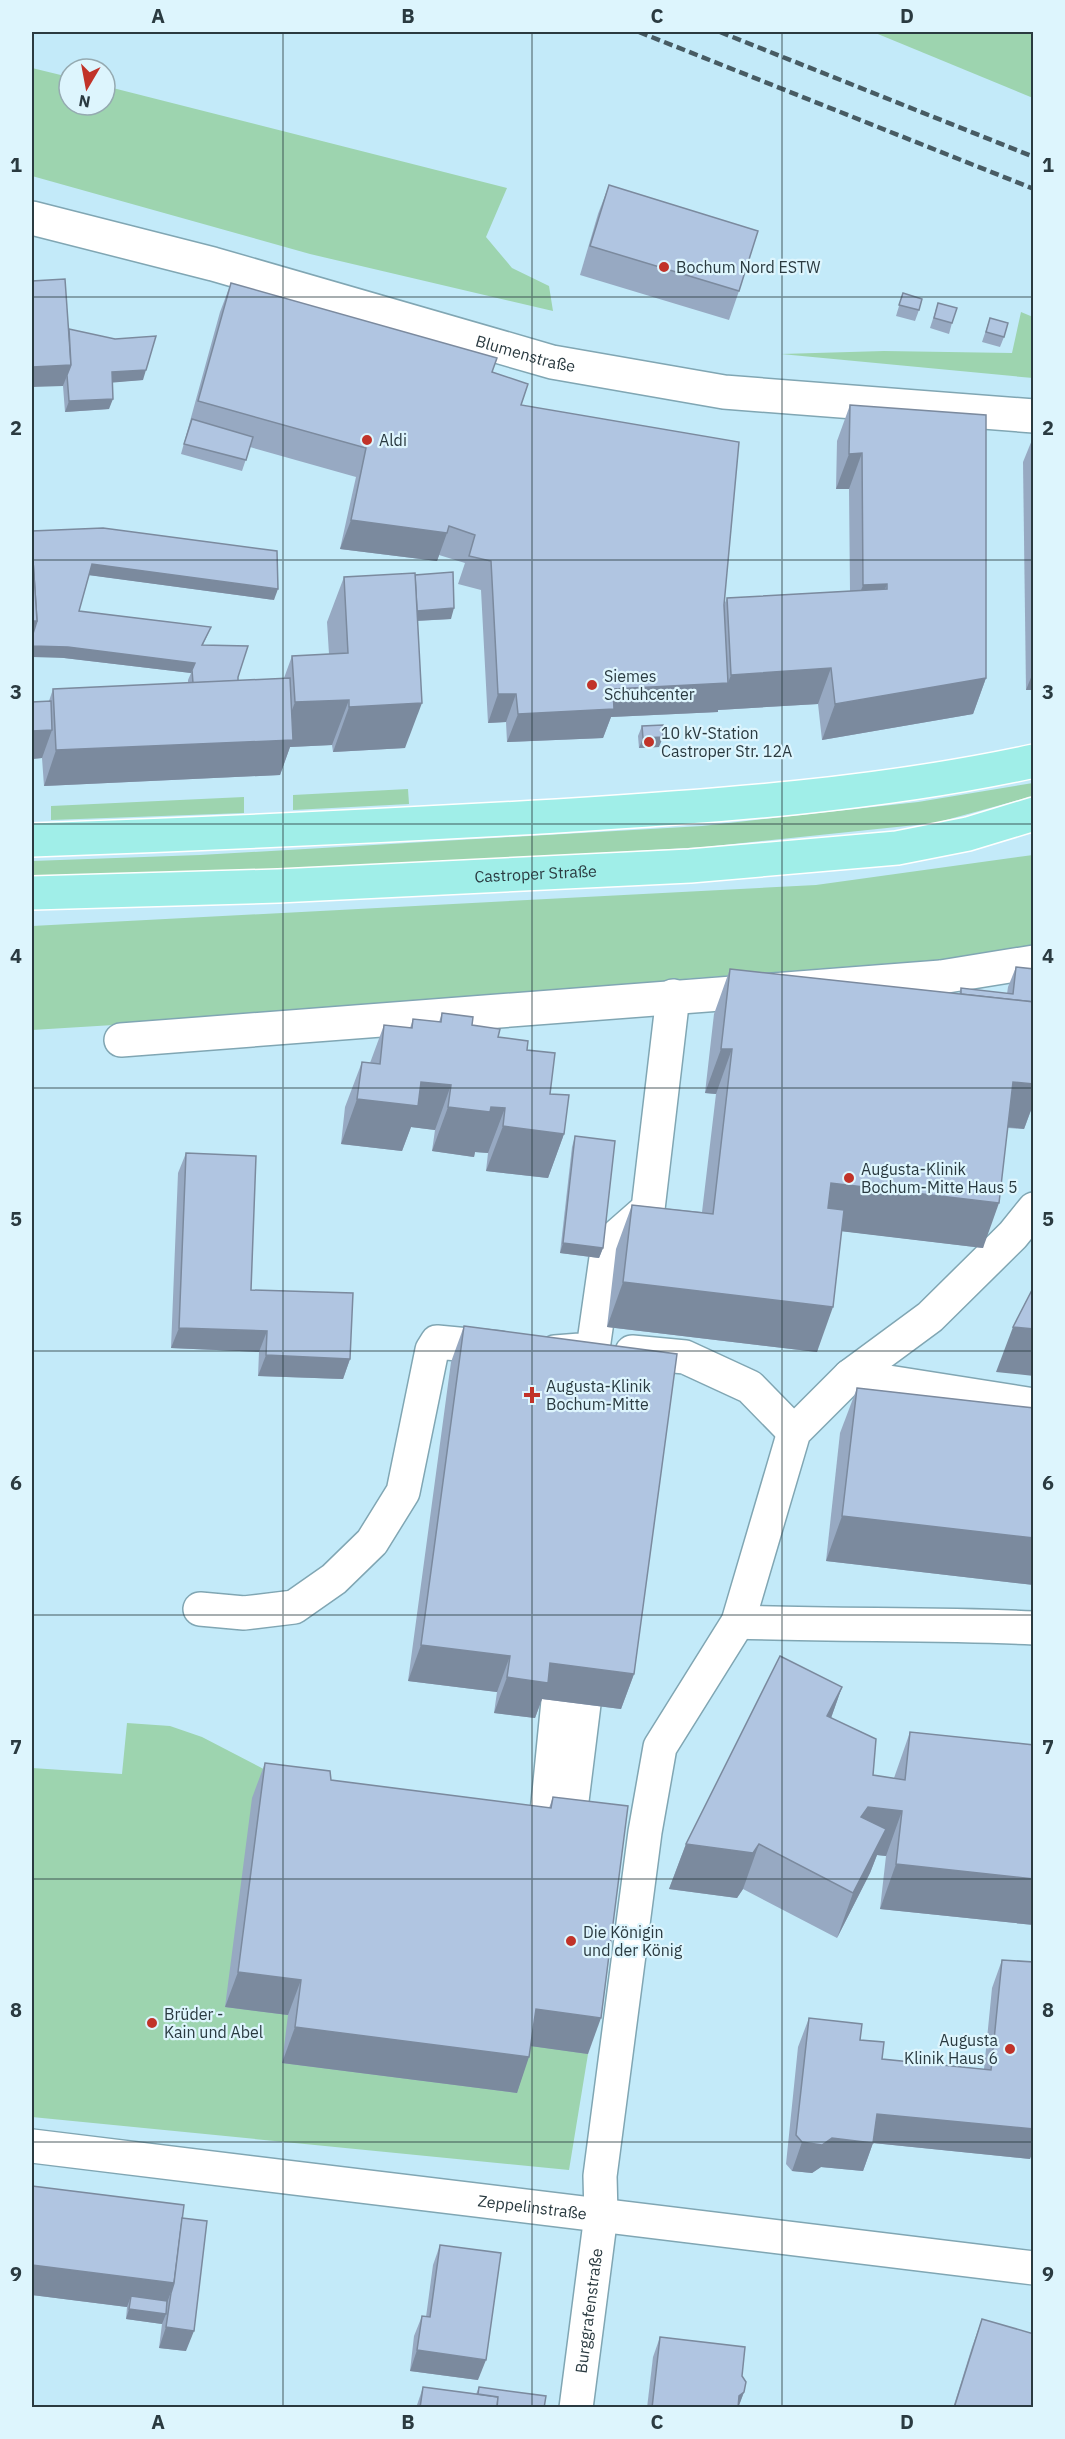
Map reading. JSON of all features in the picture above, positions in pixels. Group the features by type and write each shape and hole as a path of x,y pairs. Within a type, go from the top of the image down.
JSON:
{"main road":[{"path":"32,840 264,832 714,805 846,792 1034,761"},
{"name":"Castroper Straße","path":"32,893 279,886 690,866 897,848 968,834 1034,814"}],"street":[{"name":"Blumenstraße","path":"32,218 213,264 552,362 723,392 1034,416"},
{"path":"120,1041 940,976 1034,962"},
{"path":"593,1365 608,1244 648,1209 673,996"},
{"path":"200,1609 244,1613 294,1607 334,1579 372,1542 403,1492 432,1350 437,1342 561,1352 593,1365 685,1357 750,1387 794,1432 850,1376 930,1317 1013,1235 1034,1209"},
{"path":"850,1376 1034,1405"},
{"name":"Burggrafenstraße","path":"576,2408 601,2215 600,2176 645,1832 660,1747 738,1622 794,1432"},
{"path":"738,1622 826,1625 953,1624 1034,1628"},
{"path":"571,1702 544,1823 645,1832"},
{"name":"Zeppelinstraße","path":"32,2146 1034,2268"}],"green space":[{"path":"873,32 1033,32 1033,98"},
{"path":"32,68 57,74 57,117 117,117 117,89 507,188 486,237 512,268 549,286 553,311 310,254 32,176"},
{"path":"1021,312 1033,317 1033,378 781,354 884,351 1012,353"},
{"path":"1033,783 1033,796 935,823 705,847 462,861 32,879 32,861 200,855 702,826 918,802"},
{"path":"408,789 409,804 293,810 293,795"},
{"path":"244,797 244,813 51,820 51,806"},
{"path":"1033,855 1033,948 989,956 696,978 326,1012 32,1030 32,926 816,885"},
{"path":"127,1723 170,1726 202,1737 304,1790 613,1868 588,2054 569,2170 32,2117 32,1768 122,1774"}],"building":[{"path":"609,185 758,231 739,291 590,246"},
{"path":"65,279 71,365 32,367 32,281"},
{"path":"231,283 497,358 492,372 528,384 521,405 739,442 724,605 728,683 613,689 614,709 518,714 516,694 498,694 491,561 469,556 475,535 449,526 447,533 351,520 366,448 198,401"},
{"path":"903,293 922,299 919,310 899,305"},
{"path":"938,303 957,308 952,323 934,318"},
{"path":"990,318 1008,323 1004,337 986,332"},
{"path":"69,329 115,339 156,336 146,370 112,372 113,399 69,401 67,375 71,365"},
{"path":"850,405 986,415 986,678 835,704 831,668 731,675 727,598 887,589 887,584 863,585 862,453 849,454"},
{"path":"192,419 253,437 246,460 184,444"},
{"path":"103,528 277,551 278,589 92,564 79,611 211,627 202,645 248,646 238,681 193,683 192,670 195,663 68,647 32,646 37,621 32,531"},
{"path":"32,545 37,621 32,621"},
{"path":"453,572 454,608 417,611 415,575"},
{"path":"415,573 422,703 349,707 349,700 295,702 292,656 348,653 344,577"},
{"path":"290,678 293,740 56,750 53,689"},
{"path":"51,701 52,730 32,731 32,702"},
{"path":"663,725 663,737 643,738 642,726"},
{"path":"1016,967 1034,969 1034,1002 961,994 961,988 1013,994"},
{"name":"Augusta-Klinik Bochum-Mitte Haus 5","path":"730,969 1034,1002 1034,1084 1013,1082 999,1203 831,1183 828,1208 844,1210 833,1307 623,1282 632,1205 713,1214 732,1049 721,1049"},
{"path":"442,1013 473,1017 472,1025 500,1029 498,1037 528,1041 527,1050 555,1053 550,1094 569,1095 564,1134 503,1126 505,1108 491,1107 490,1112 448,1107 451,1085 421,1082 418,1106 357,1099 362,1062 380,1064 384,1025 412,1028 413,1019 441,1022"},
{"path":"575,1136 615,1141 603,1248 563,1243"},
{"path":"186,1153 256,1156 251,1290 353,1293 350,1359 266,1355 267,1331 179,1328"},
{"path":"1034,1286 1034,1329 1013,1327"},
{"path":"464,1326 677,1354 634,1674 550,1663 548,1683 507,1677 510,1656 421,1645"},
{"path":"857,1388 1034,1408 1034,1538 842,1516"},
{"path":"780,1656 842,1687 827,1716 876,1739 873,1775 905,1780 910,1732 1034,1745 1034,1879 896,1864 902,1811 868,1807 861,1817 886,1829 853,1893 759,1844 753,1853 686,1844"},
{"path":"265,1763 330,1771 331,1780 551,1808 553,1797 628,1806 601,2018 536,2009 529,2057 295,2027 301,1980 238,1972"},
{"path":"1002,1960 1034,1962 1034,2129 877,2114 873,2143 832,2138 822,2145 802,2142 796,2135 809,2018 862,2024 860,2040 884,2042 882,2059 991,2070"},
{"path":"32,2186 184,2205 174,2283 32,2265"},
{"path":"182,2218 207,2221 194,2331 166,2327"},
{"path":"440,2245 501,2253 486,2360 417,2350 422,2316 430,2317"},
{"path":"131,2296 167,2301 166,2314 129,2309"},
{"path":"982,2319 1034,2334 1034,2408 954,2408"},
{"path":"660,2337 745,2347 742,2376 746,2382 744,2392 739,2396 738,2408 652,2408"},
{"path":"423,2387 498,2397 497,2408 420,2408"},
{"path":"479,2387 546,2396 544,2408 497,2408 498,2397 478,2394"}],"railway":[{"path":"639,32 1034,189"},
{"path":"720,32 1034,157"}],"place":[{"name":"Bochum Nord ESTW","path":"664,267"},
{"name":"Aldi","path":"367,440"},
{"name":"Siemes Schuhcenter","path":"592,685"},
{"name":"10 kV-Station Castroper Str. 12A","path":"649,742"},
{"name":"Augusta-Klinik Bochum-Mitte Haus 5","path":"849,1178"},
{"name":"Augusta-Klinik Bochum-Mitte","path":"532,1395"},
{"name":"Die Königin und der König","path":"571,1941"},
{"name":"Brüder - Kain und Abel","path":"152,2023"},
{"name":"Augusta Klinik Haus 6","path":"1010,2049"}]}
